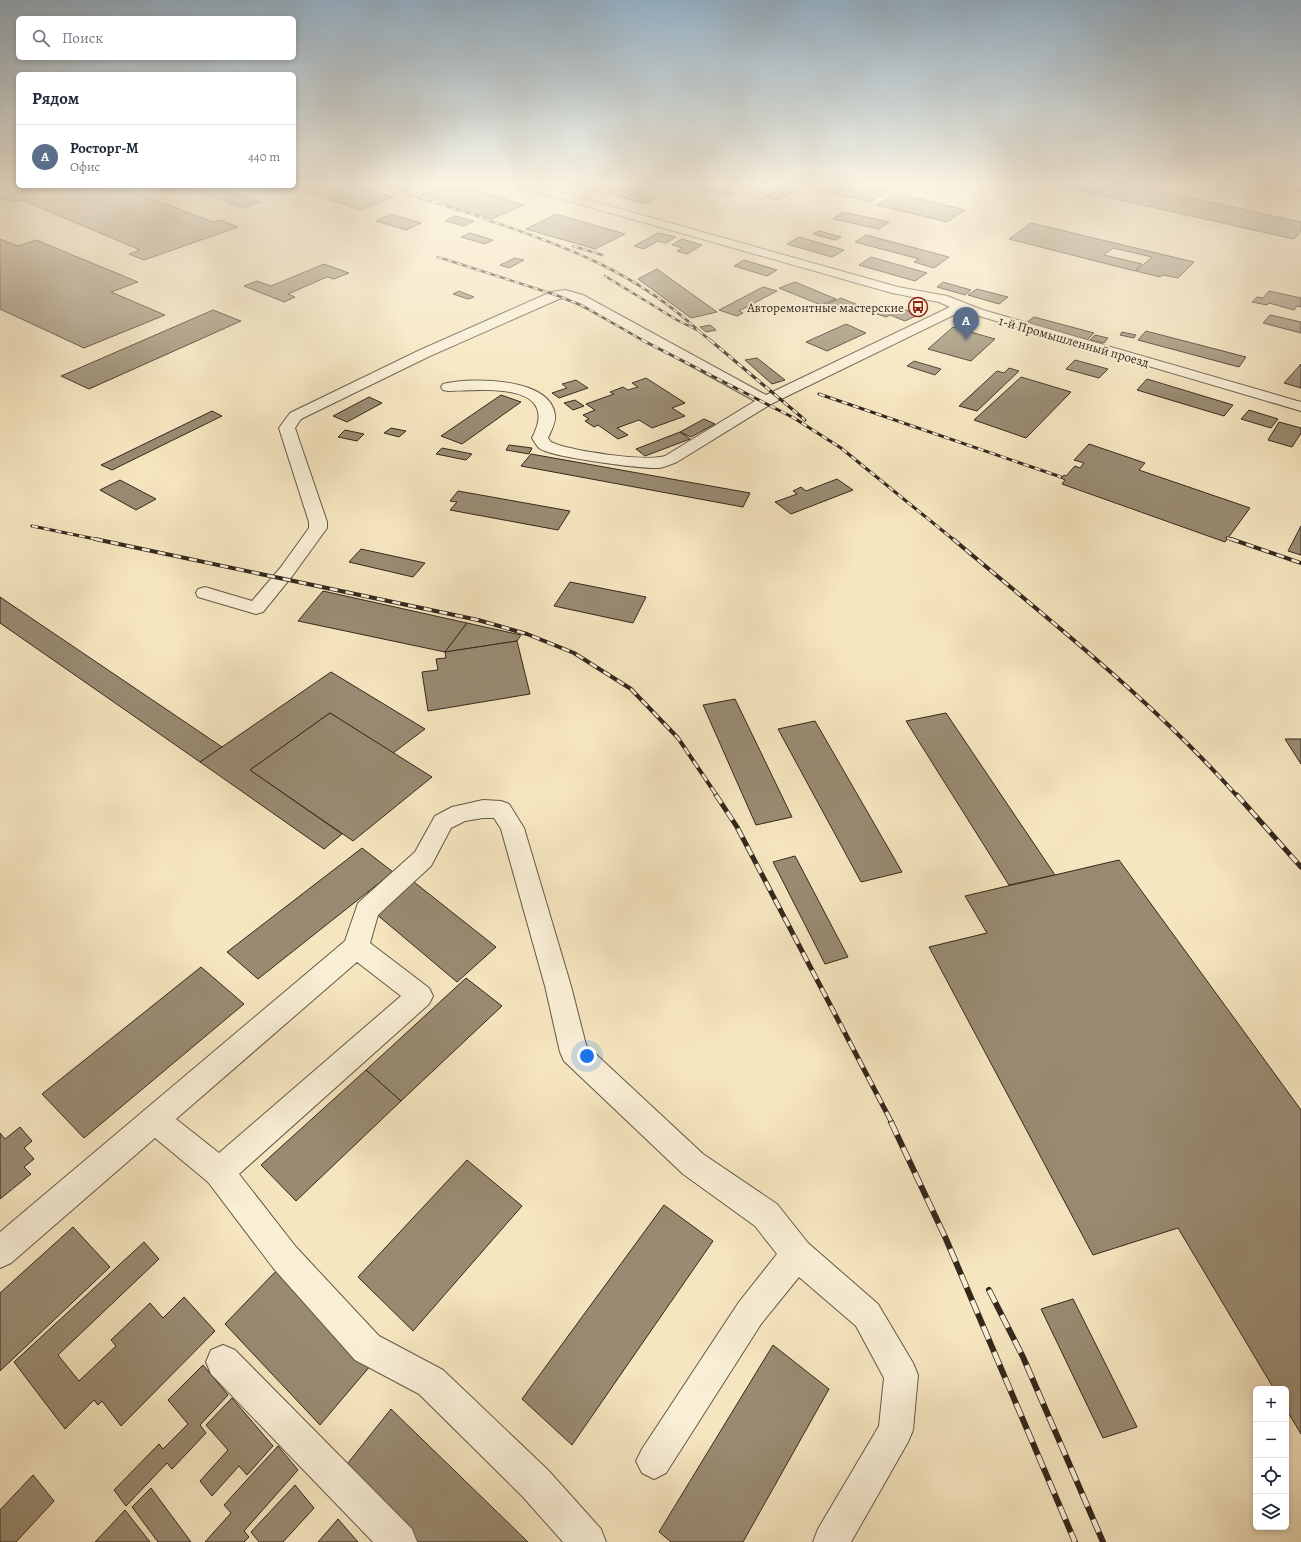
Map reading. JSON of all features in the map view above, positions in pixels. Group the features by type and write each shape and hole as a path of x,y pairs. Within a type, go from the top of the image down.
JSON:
{"street":[{"name":"1-й Промышленный проезд","path":"779,257 896,290 933,297 1128,357 1301,407"},
{"path":"206,592 256,608 287,571 318,528 318,522 287,428 295,416 425,353 556,295 565,294 578,298 766,400"},
{"path":"448,386 488,386 520,389 538,399 547,411 548,420 540,438 545,445 590,456 646,463 660,463 671,459 766,400 962,306"},
{"path":"0,1252 356,947 367,910 423,859 443,822 460,813 483,809 500,810 512,828 558,986 574,1052 693,1164 766,1215 797,1254 867,1315 901,1375 896,1430 831,1542"},
{"path":"219,1172 420,996 356,947"},
{"path":"154,1119 219,1172 285,1258 367,1348 431,1382 535,1483 588,1542"},
{"path":"654,1461 750,1312 797,1254"},
{"path":"223,1362 399,1542"}],"building":[{"path":"0,257 77,257 138,282 111,292 165,315 84,348 0,309"},
{"path":"136,257 153,257 144,260"},
{"path":"871,257 927,273 915,281 859,265"},
{"path":"911,257 949,257 934,268 914,262 919,259"},
{"path":"1080,257 1112,257 1142,264 1135,271"},
{"path":"1152,257 1173,257 1194,262 1178,278 1163,275 1160,277 1136,271"},
{"path":"515,258 524,260 509,268 500,265"},
{"path":"744,260 777,270 767,276 734,266"},
{"path":"324,264 349,273 334,279 327,277 288,294 295,297 284,302 244,286 257,281 271,286"},
{"path":"657,269 717,312 691,318 638,279"},
{"path":"795,282 836,299 821,305 779,288"},
{"path":"943,282 971,290 965,295 937,287"},
{"path":"763,287 777,291 739,311 743,313 737,316 719,310"},
{"path":"977,289 1008,297 999,304 968,295"},
{"path":"459,291 474,297 468,299 453,294"},
{"path":"1269,291 1301,298 1301,307 1297,306 1294,310 1269,303 1267,305 1252,302 1257,297 1263,298"},
{"path":"841,298 858,305 842,312 825,305"},
{"path":"894,305 918,315 905,321 890,315 886,317 877,314"},
{"path":"213,310 241,321 89,389 61,376"},
{"path":"1270,315 1301,322 1301,333 1263,323"},
{"path":"1034,317 1094,333 1087,340 1026,323"},
{"path":"846,324 866,333 827,351 806,342"},
{"path":"710,325 716,330 706,332 700,327"},
{"path":"953,327 995,339 971,361 928,349"},
{"path":"1146,331 1246,357 1239,367 1138,340"},
{"path":"1122,332 1136,335 1134,338 1120,335"},
{"path":"1095,335 1108,338 1104,343 1090,340"},
{"path":"757,358 785,380 772,384 745,360"},
{"path":"1075,360 1108,369 1099,378 1066,369"},
{"path":"914,361 941,369 935,375 907,366"},
{"path":"1301,364 1301,388 1284,383"},
{"path":"1009,368 1019,371 977,411 959,406 997,371 1004,373"},
{"path":"1021,377 1071,392 1026,438 974,420"},
{"path":"646,378 685,403 672,408 685,416 652,428 639,420 617,428 628,435 618,439 598,425 594,427 585,421 589,419 583,415 595,410 586,404 614,394 610,392 623,387 628,390 638,387 632,383"},
{"path":"1147,379 1233,405 1224,416 1137,390"},
{"path":"576,380 588,388 559,398 552,393 567,388 562,384"},
{"path":"501,395 521,402 462,444 441,436"},
{"path":"369,397 382,403 347,422 333,416"},
{"path":"575,400 584,406 573,410 564,403"},
{"path":"1249,410 1278,419 1271,428 1241,419"},
{"path":"212,411 222,416 112,470 101,465"},
{"path":"704,419 715,424 691,437 680,432"},
{"path":"1279,422 1301,428 1301,433 1292,447 1268,440"},
{"path":"391,428 406,431 399,437 384,433"},
{"path":"345,430 364,434 357,441 338,437"},
{"path":"680,432 690,439 645,456 636,449"},
{"path":"1089,444 1145,463 1139,470 1250,508 1225,542 1062,484 1065,480 1061,478 1064,475 1066,476 1075,466 1080,468 1084,463 1074,460"},
{"path":"509,445 532,448 529,454 506,450"},
{"path":"442,448 472,454 466,460 436,454"},
{"path":"531,454 750,493 743,507 521,466"},
{"path":"837,479 853,490 791,514 775,502 797,494 793,491 801,487 806,491"},
{"path":"120,480 156,499 136,510 100,490"},
{"path":"458,491 570,511 558,530 450,510 457,502 450,501"},
{"path":"1301,526 1301,555 1288,551"},
{"path":"361,549 425,563 413,577 349,562"},
{"path":"570,582 646,597 633,623 554,606"},
{"path":"323,591 467,623 445,652 298,621"},
{"path":"0,597 222,747 200,762 0,623"},
{"path":"467,623 521,635 517,641 445,652"},
{"path":"517,641 530,694 428,711 422,672 438,670 436,659 446,658 445,652"},
{"path":"331,672 425,729 393,753 330,713 250,770 342,834 324,849 200,762"},
{"path":"735,699 792,817 756,825 703,705"},
{"path":"330,713 432,777 353,841 250,770"},
{"path":"946,713 1055,875 1009,885 906,721"},
{"path":"815,721 902,872 861,882 778,729"},
{"path":"1285,739 1301,739 1301,764"},
{"path":"362,848 393,872 258,979 227,952"},
{"path":"795,856 848,957 825,964 773,862"},
{"path":"1119,860 1301,1110 1301,1434 1289,1414 1289,1386 1272,1386 1178,1228 1093,1255 929,947 987,933 965,896"},
{"path":"414,882 496,947 457,982 375,913"},
{"path":"201,967 244,1004 84,1138 42,1094"},
{"path":"466,978 502,1006 401,1101 366,1070"},
{"path":"366,1070 401,1101 296,1201 261,1165"},
{"path":"20,1127 32,1141 24,1148 34,1159 24,1167 31,1174 0,1199 0,1133 5,1139"},
{"path":"467,1160 522,1206 413,1331 358,1277"},
{"path":"664,1205 713,1241 572,1445 522,1399"},
{"path":"73,1227 110,1267 0,1371 0,1293"},
{"path":"144,1242 159,1259 58,1355 79,1381 116,1346 111,1340 150,1303 163,1318 184,1297 215,1331 121,1426 102,1401 98,1405 94,1400 65,1429 14,1362"},
{"path":"276,1271 371,1365 320,1425 225,1324"},
{"path":"1073,1299 1137,1427 1103,1438 1041,1309"},
{"path":"773,1345 829,1389 743,1542 671,1542 659,1532"},
{"path":"203,1365 228,1395 200,1425 206,1433 172,1469 167,1463 126,1506 114,1490 159,1444 163,1449 188,1424 168,1400"},
{"path":"232,1398 273,1446 247,1475 239,1466 212,1496 200,1481 228,1450 206,1425"},
{"path":"391,1409 528,1542 416,1542 344,1468"},
{"path":"278,1446 298,1470 244,1531 249,1537 244,1542 205,1542 231,1513 224,1505"},
{"path":"33,1475 54,1501 16,1542 0,1542 0,1510"},
{"path":"295,1485 314,1508 283,1542 259,1542 251,1532"},
{"path":"151,1488 191,1542 158,1542 132,1507"},
{"path":"125,1510 150,1542 95,1542"},
{"path":"338,1519 358,1542 318,1542"}],"railway":[{"path":"438,257 556,295 583,306 644,341"},
{"path":"585,257 650,292 675,310 699,331"},
{"path":"605,276 677,320 699,331"},
{"path":"699,331 711,341"},
{"path":"642,340 794,418 841,448 954,540"},
{"path":"710,340 805,420"},
{"path":"819,394 1061,477"},
{"path":"32,526 100,540"},
{"path":"1227,538 1234,540"},
{"path":"95,539 478,620 527,634 574,653 631,689 678,738 717,796"},
{"path":"953,539 1100,662 1170,727 1237,796"},
{"path":"1234,540 1301,563"},
{"path":"716,795 737,827 892,1123"},
{"path":"1237,795 1301,867"},
{"path":"891,1122 946,1239 1075,1542"},
{"path":"989,1290 1023,1357 1103,1542"}],"place":[{"name":"Авторемонтные мастерские","path":"918,307"},
{"name":"Росторг-М","path":"966,340"}]}
